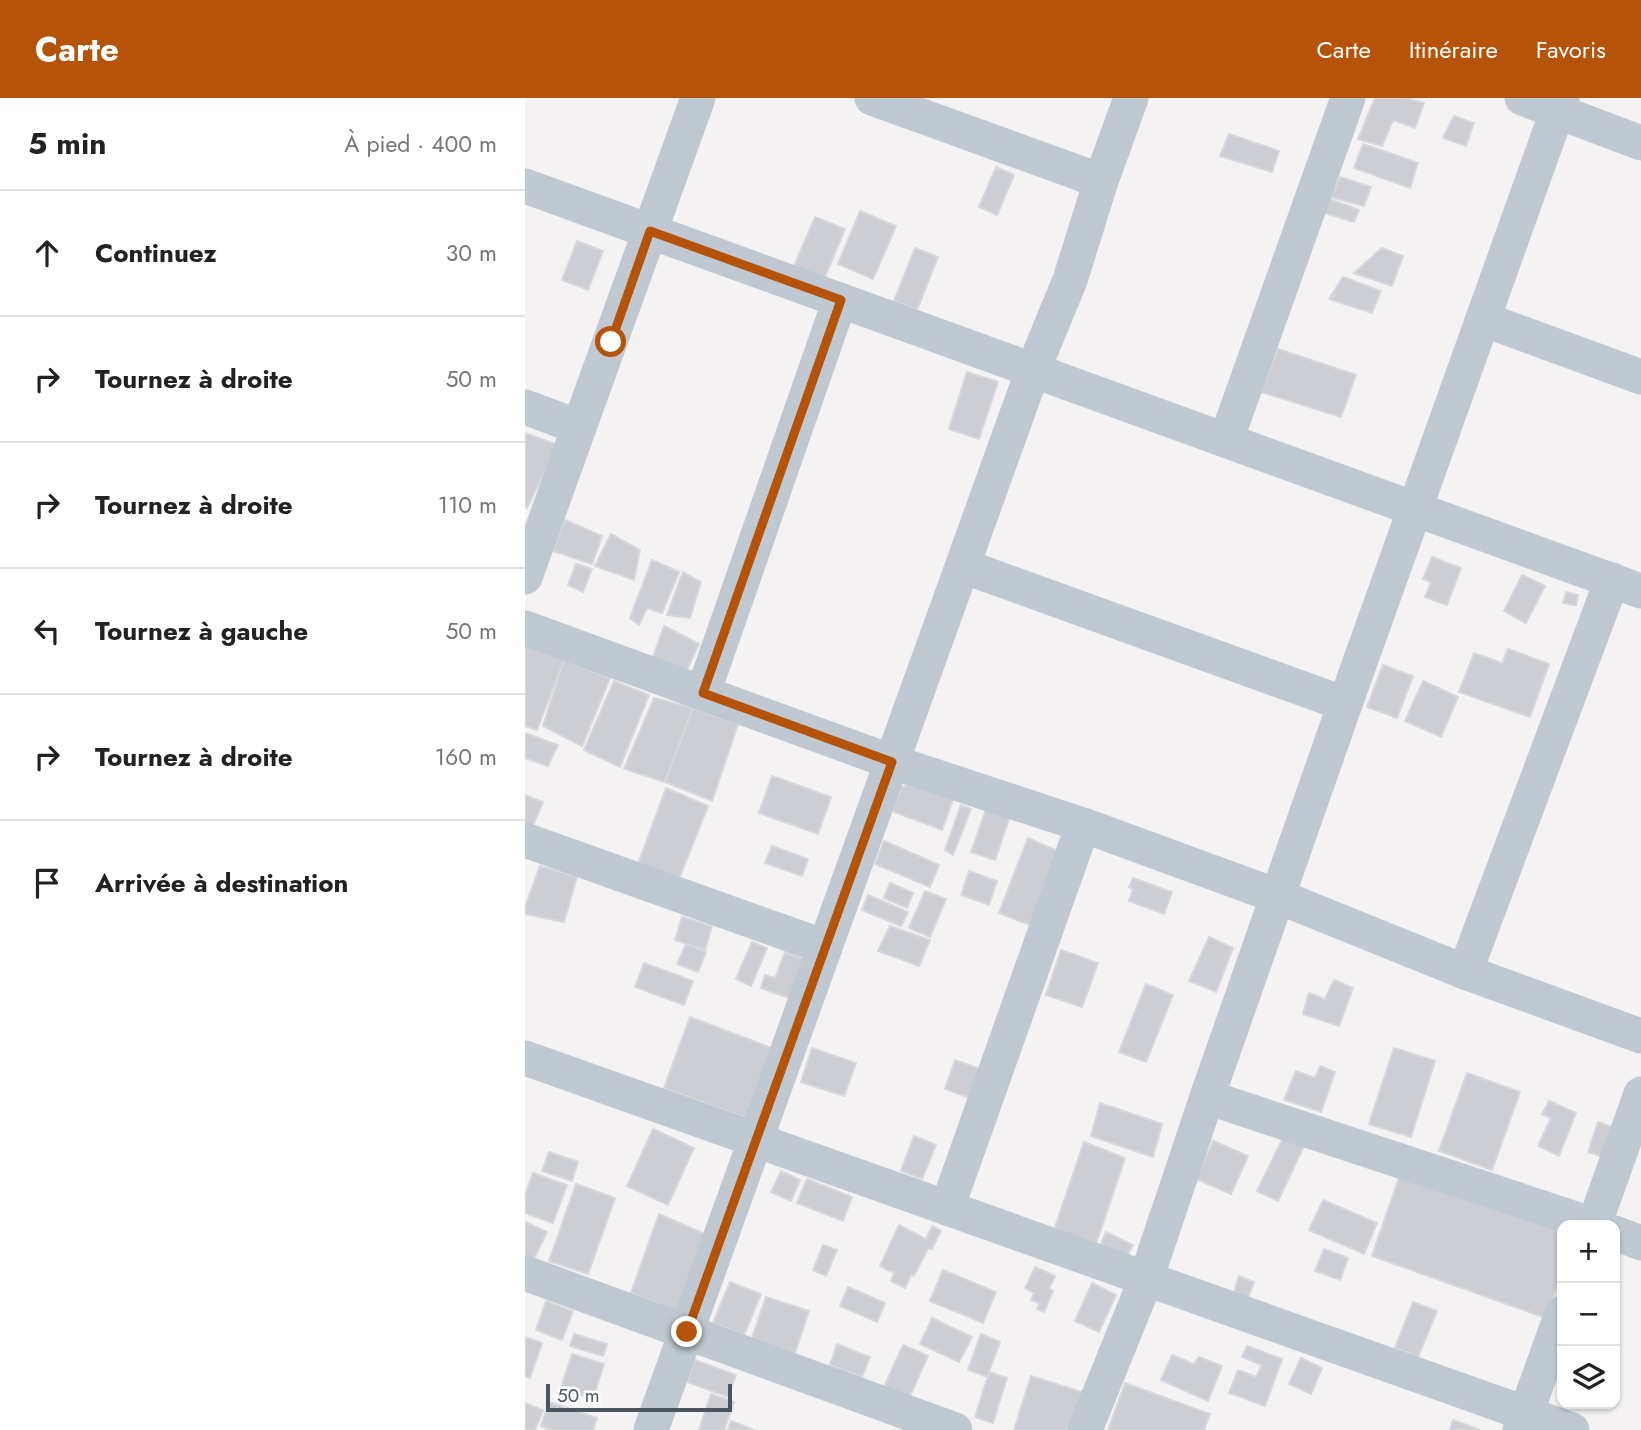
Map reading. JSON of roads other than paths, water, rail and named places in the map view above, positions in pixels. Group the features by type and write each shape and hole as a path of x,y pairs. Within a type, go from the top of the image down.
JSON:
{"street":[{"path":"525,578 698,98"},
{"path":"872,98 1101,181"},
{"path":"652,1430 1033,370 1070,280 1131,98"},
{"path":"1226,440 1348,98"},
{"path":"1522,98 1559,104 1641,143"},
{"path":"1085,1430 1146,1279 1277,896 1559,104"},
{"path":"525,186 1626,585 1465,972"},
{"path":"703,693 841,300"},
{"path":"1483,319 1641,377"},
{"path":"525,407 579,427"},
{"path":"963,566 1345,704"},
{"path":"525,628 892,762 1083,825 1277,896 1465,972 1641,1036"},
{"path":"947,1208 1083,825"},
{"path":"525,840 825,947"},
{"path":"525,1058 1146,1279 1523,1422 1572,1430"},
{"path":"1596,1220 1641,1094"},
{"path":"1207,1097 1579,1220"},
{"path":"1620,1235 1641,1243"},
{"path":"525,1273 955,1430"},
{"path":"1523,1422 1557,1327"}]}
